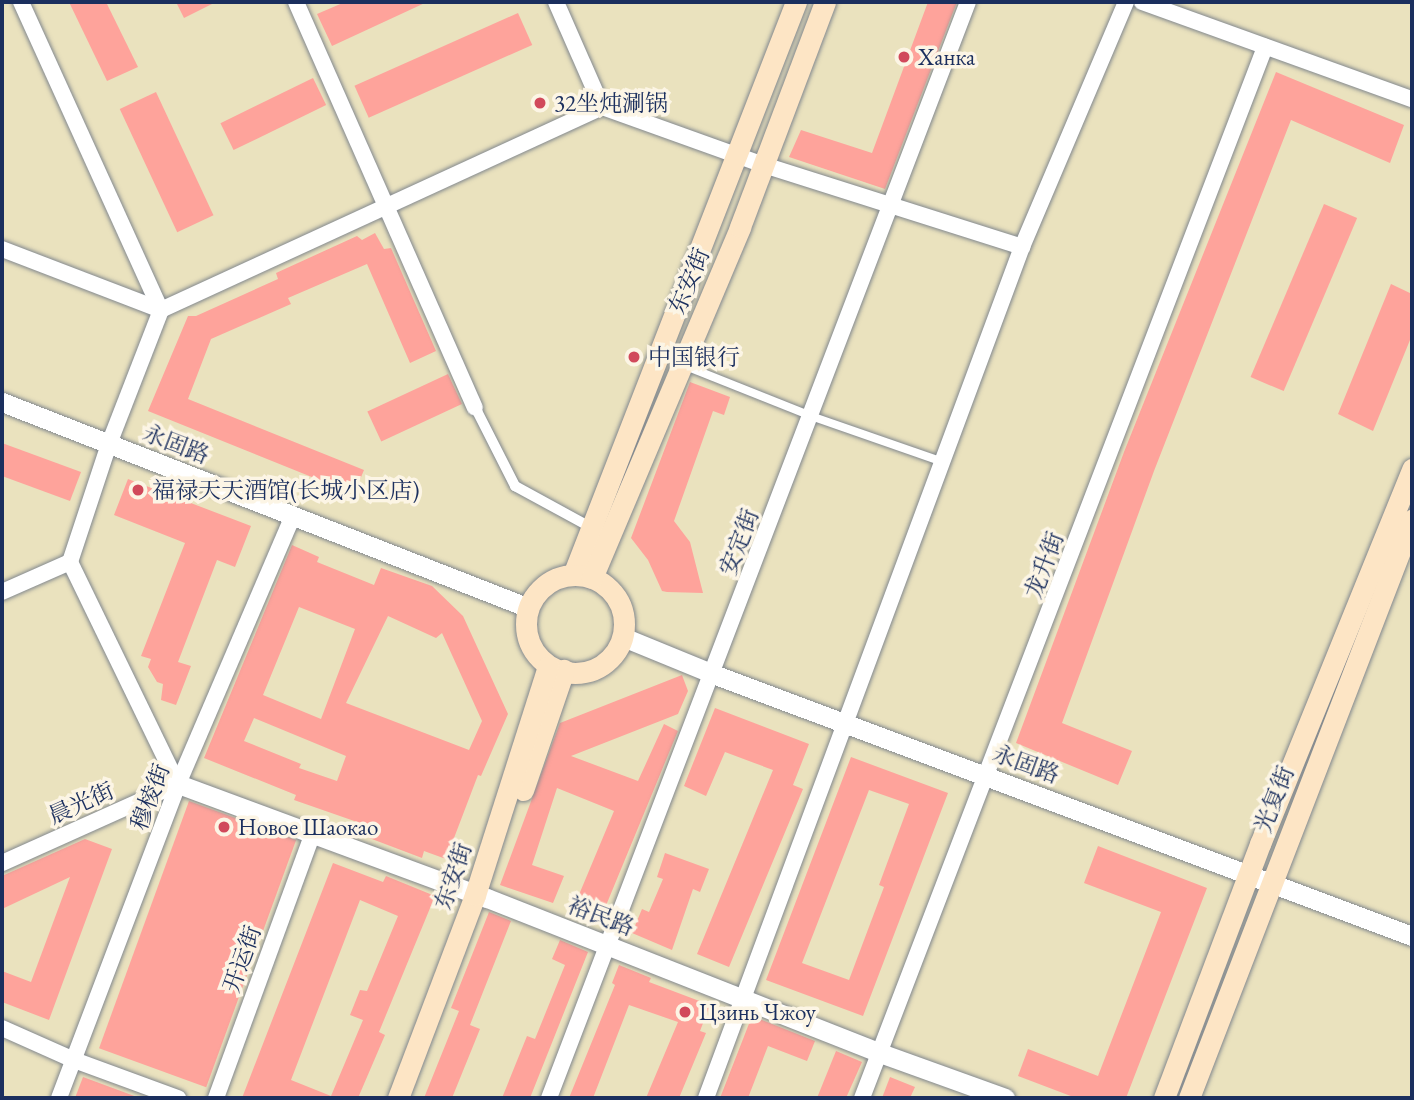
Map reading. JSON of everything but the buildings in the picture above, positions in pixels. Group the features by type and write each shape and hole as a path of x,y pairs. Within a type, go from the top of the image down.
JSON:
{"main road":[{"name":"东安街","path":"583,577 592,528 796,2"},
{"name":"东安街","path":"583,577 682,365 764,164 825,2"},
{"name":"光复街","path":"1164,1098 1260,844 1412,469"},
{"name":"光复街","path":"1189,1098 1412,520"},
{"path":"583,577 609,588 620,603 625,622 623,637 612,658 596,669 578,674 556,668 530,646 526,627 529,608 539,591 555,580 583,577"},
{"name":"东安街","path":"411,1098 481,897 556,668"},
{"name":"东安街","path":"398,1098 481,897"}],"street":[{"path":"21,2 161,310"},
{"path":"296,2 475,408 515,486 592,528"},
{"path":"556,2 602,107"},
{"name":"安定街","path":"549,1098 968,2"},
{"path":"706,1098 1022,247 1126,2"},
{"path":"1142,2 1412,99"},
{"name":"龙升街","path":"862,1098 988,776 1265,47"},
{"path":"178,784 70,562 109,444 161,310 602,107 764,164 1022,247"},
{"path":"2,249 161,310"},
{"name":"永固路","path":"2,402 529,608"},
{"name":"穆棱街","path":"59,1098 178,784 293,516"},
{"path":"2,592 70,562"},
{"name":"永固路","path":"623,637 713,674 1250,872 1412,936"},
{"name":"裕民路","path":"178,784 607,945 880,1053 1005,1098"},
{"name":"晨光街","path":"2,863 178,784"},
{"name":"开运街","path":"216,1098 312,835"},
{"path":"2,1028 74,1060 178,1098"}],"lane":[{"path":"682,365 811,416 943,461"}],"place":[{"name":"Ханка","path":"904,57"},
{"name":"32坐炖涮锅","path":"540,103"},
{"name":"中国银行","path":"634,357"},
{"name":"福禄天天酒馆(长城小区店)","path":"138,490"},
{"name":"Новое Шаокао","path":"224,827"},
{"name":"Цзинь Чжоу","path":"685,1012"}]}
